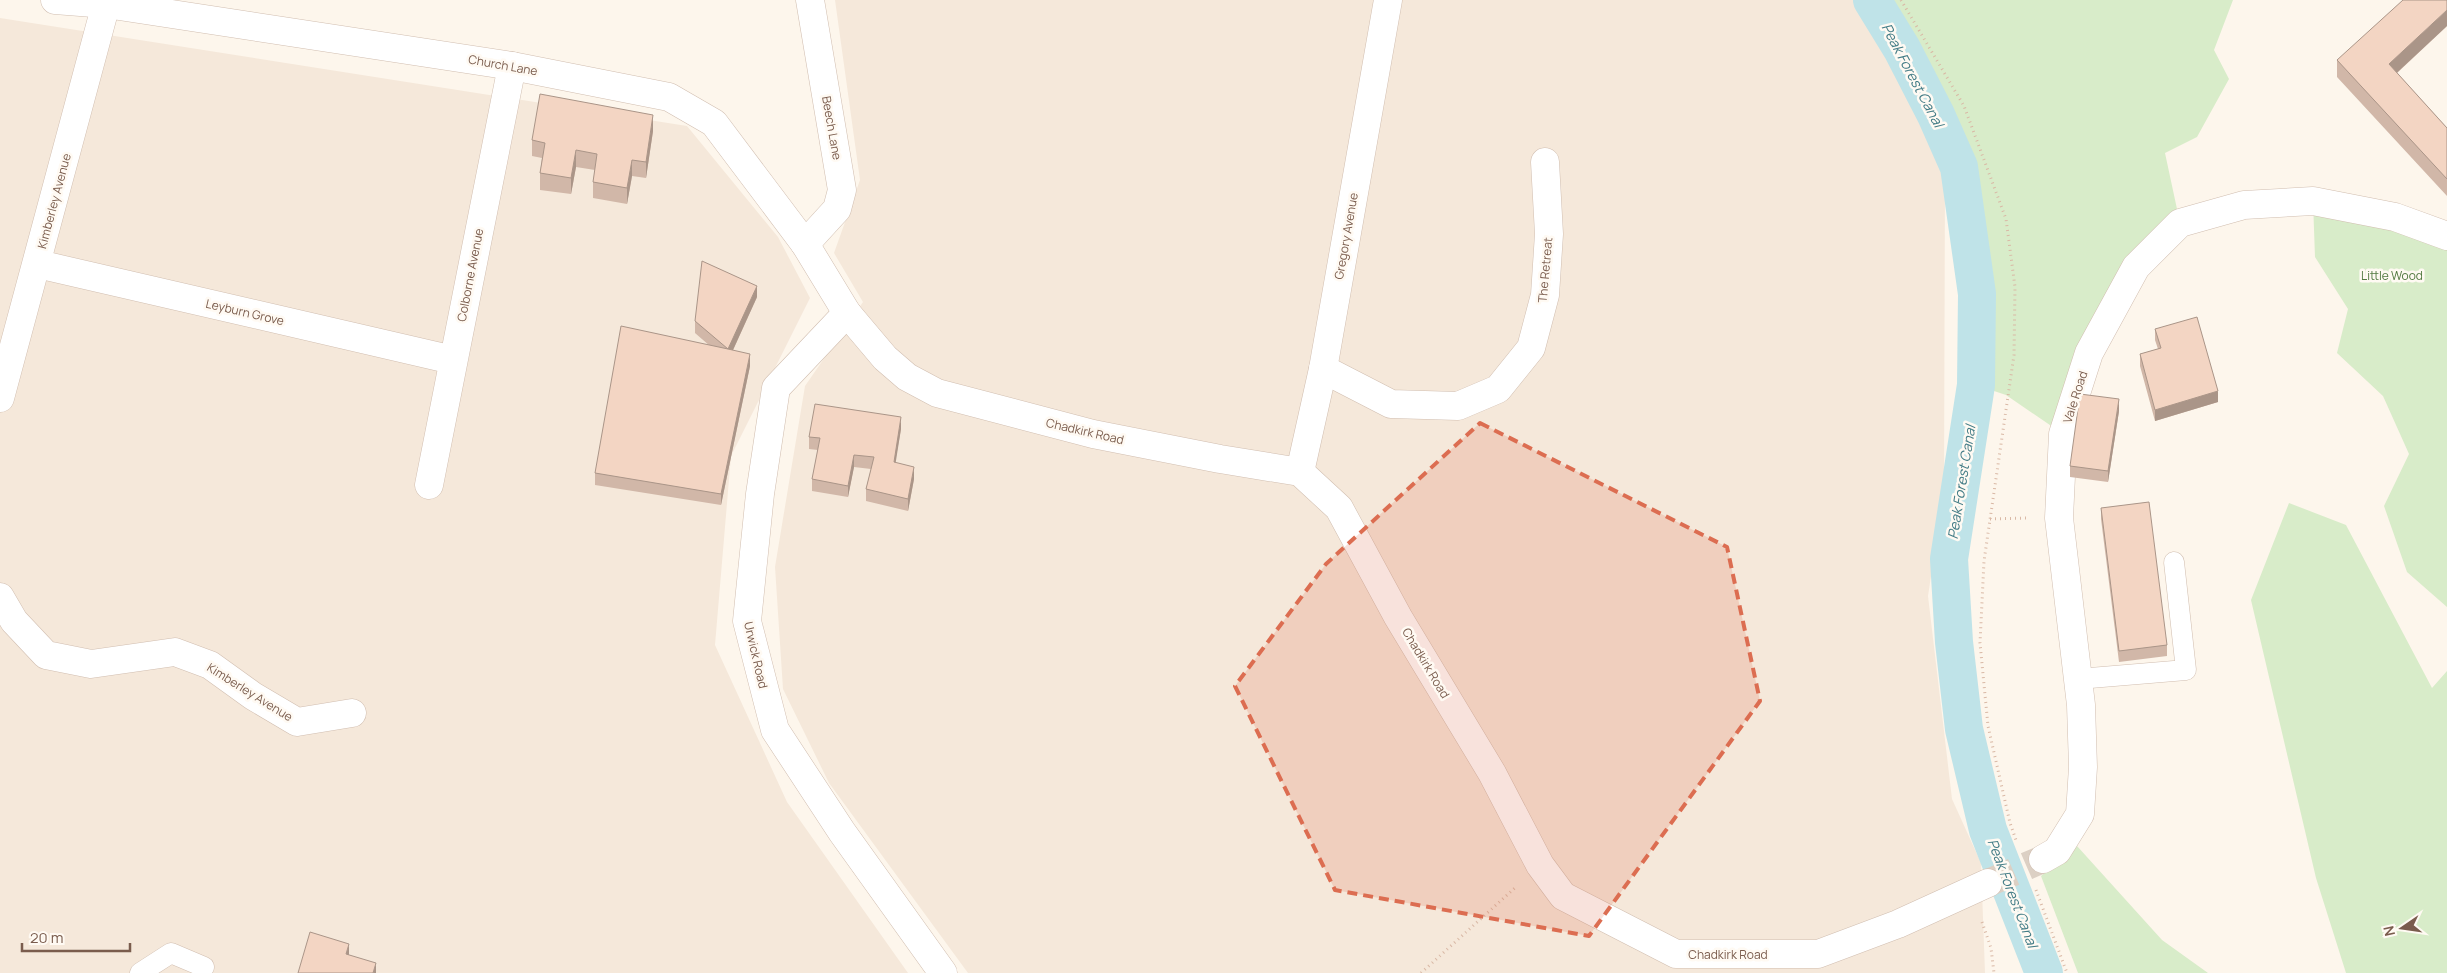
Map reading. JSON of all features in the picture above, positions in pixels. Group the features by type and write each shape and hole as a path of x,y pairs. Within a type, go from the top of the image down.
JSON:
{"street":[{"name":"Church Lane","path":"55,0 106,4 512,66 669,97 714,123 805,244 847,313"},
{"name":"Beech Lane","path":"805,244 837,209 842,190 810,0"},
{"name":"Gregory Avenue","path":"1300,472 1323,369 1388,0"},
{"name":"Kimberley Avenue","path":"0,398 38,264 106,4"},
{"name":"Colborne Avenue","path":"429,485 512,66"},
{"name":"The Retreat","path":"1323,369 1392,404 1458,406 1498,389 1531,348 1545,295 1548,234 1545,162"},
{"name":"Vale Road","path":"2031,854 2057,851 2080,814 2083,767 2078,679 2059,518 2063,434 2089,353 2136,267 2180,223 2244,205 2313,201 2395,218 2447,236"},
{"name":"Leyburn Grove","path":"38,264 453,360"},
{"name":"Chadkirk Road","path":"847,313 885,358 907,377 937,393 1093,434 1220,460 1300,472 1339,508 1398,617 1492,773 1540,865 1563,896 1678,963 1818,954 1898,924 1980,887"},
{"name":"Urwick Road","path":"847,313 776,388 760,494 747,621 775,730 932,968"},
{"name":"Kimberley Avenue","path":"0,596 14,621 46,655 91,664 175,652 210,665 253,696 297,722 352,713"}],"lane":[{"path":"2078,679 2186,670 2174,562"},
{"path":"140,973 171,953 204,967"}],"path":[{"path":"1901,0 1964,106 1987,164 2008,229 2015,287 2014,355 1984,561 1980,643 1988,726 2010,823 2031,854"},
{"path":"1421,973 1540,865"},
{"path":"2034,885 2067,973"},
{"path":"1980,887 1994,973"}],"highlighted area":[{"path":"1480,423 1727,547 1760,701 1589,936 1335,890 1235,686 1326,564"}],"shaded area":[{"path":"835,0 1859,0 1945,172 1944,491 1928,596 1952,799 1981,863 1985,973 968,973 829,783 783,689 775,567 805,386 863,302 834,253 860,180"},
{"path":"0,18 687,126 778,237 810,298 731,456 715,645 787,802 908,973 0,973"}],"green space":[{"path":"1872,0 2233,0 2214,50 2229,79 2197,137 2165,153 2180,223 2136,267 2063,434 2006,395 1976,385 1977,294 1959,167 1936,115 1902,49"},
{"name":"Little Wood","path":"2313,201 2447,236 2447,607 2407,572 2384,506 2409,454 2383,396 2337,353 2348,309 2315,257"},
{"path":"2289,503 2346,525 2432,688 2447,671 2447,973 2346,973 2316,878 2251,600"},
{"path":"2077,846 2162,940 2208,973 2078,973 2041,876"}],"building":[{"path":"2403,0 2447,0 2447,10 2389,64 2447,128 2447,179 2337,60"},
{"path":"540,94 653,115 646,162 632,160 627,188 593,182 597,154 576,150 571,178 540,173 545,143 532,140"},
{"path":"702,261 757,286 728,349 695,321"},
{"path":"2197,317 2218,391 2155,410 2140,354 2161,348 2155,329"},
{"path":"621,326 750,354 721,494 595,473"},
{"path":"2080,394 2119,399 2108,471 2070,466"},
{"path":"815,404 901,417 894,462 914,467 908,499 866,489 874,457 854,455 848,486 812,479 820,438 809,437"},
{"path":"2149,502 2167,645 2119,651 2101,508"},
{"path":"310,932 349,944 346,954 376,963 373,973 298,973"}],"waterway":[{"name":"Peak Forest Canal","path":"1872,0 1902,49 1936,115 1959,167 1977,294 1976,385 1949,559 1954,642 1964,729 1988,830 2044,973"}],"tunnel":[{"path":"1988,883 2043,859"}]}
